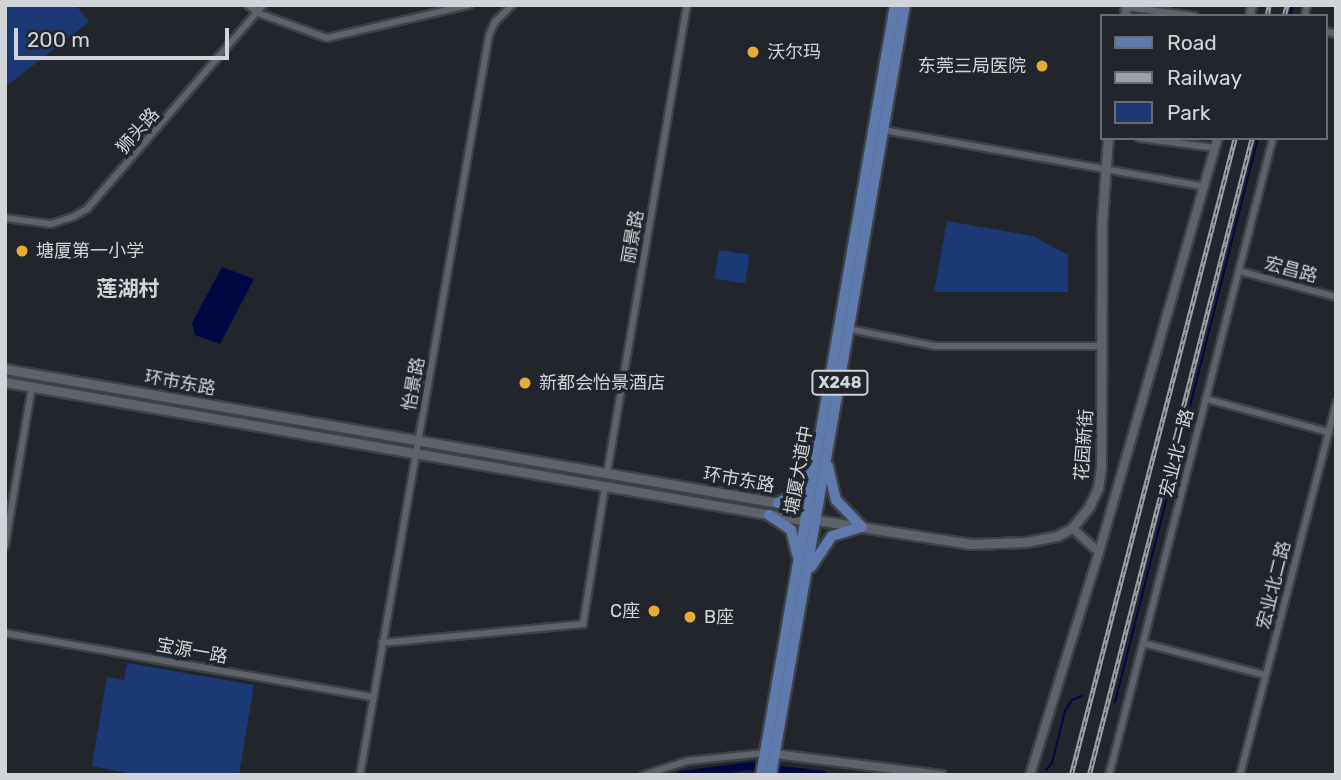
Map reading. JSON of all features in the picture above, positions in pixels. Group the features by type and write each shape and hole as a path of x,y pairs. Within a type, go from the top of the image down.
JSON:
{"main road":[{"name":"塘厦大道中","path":"761,775 769,757 802,573 895,5"},
{"name":"塘厦大道中","path":"811,520 809,508 849,329 905,5"},
{"name":"花园新街","path":"1072,528 1090,507 1098,488 1104,169 1108,140"},
{"name":"环市东路","path":"5,369 809,508"},
{"name":"环市东路","path":"5,382 769,515 811,520"},
{"path":"778,503 804,488 822,458"},
{"path":"822,458 836,500 862,527"},
{"path":"769,515 785,523 794,534 802,573"},
{"path":"811,520 971,544 1026,542 1057,536 1072,528"},
{"path":"802,573 828,539 837,533 862,527"},
{"name":"塘厦大道中","path":"769,757 771,775"}],"street":[{"path":"248,5 258,13 327,38 469,5"},
{"name":"狮头路","path":"5,218 51,224 87,209 263,5"},
{"name":"丽景路","path":"607,473 687,5"},
{"name":"怡景路","path":"360,775 489,35 507,6"},
{"path":"1126,9 1175,14"},
{"path":"883,130 1205,187"},
{"path":"1154,140 1215,148"},
{"path":"1030,775 1099,552 1217,140"},
{"name":"宏业北一路","path":"1109,775 1272,140"},
{"name":"宏昌路","path":"1239,271 1336,297"},
{"path":"849,329 936,345 1102,346"},
{"path":"5,546 32,386"},
{"path":"1206,399 1328,432"},
{"name":"宏业北二路","path":"1240,775 1336,403"},
{"path":"382,643 583,624 605,486"},
{"path":"1072,528 1099,552"},
{"name":"宝源一路","path":"5,633 373,697"},
{"path":"1143,643 1265,675"},
{"path":"644,775 687,761 769,757 942,775"}],"green space":[{"path":"5,5 76,5 89,22 5,87"},
{"path":"947,221 1033,236 1068,255 1068,292 934,292"},
{"path":"719,250 750,255 745,283 714,279"},
{"path":"127,663 254,685 239,775 137,775 92,766 107,677 124,680"}],"shaded area":[{"path":"222,267 254,279 220,344 195,335 192,323"}],"waterway":[{"path":"1291,14 1293,5"},
{"path":"1115,702 1257,140"},
{"path":"1046,770 1052,763 1065,711 1072,700 1082,696"},
{"path":"681,775 750,766 823,775"}],"railway":[{"path":"1267,14 1269,5"},
{"path":"1285,14 1287,5"},
{"path":"1071,775 1234,140"},
{"path":"1089,775 1251,140"}],"place":[{"name":"沃尔玛","path":"753,52"},
{"name":"东莞三局医院","path":"1042,66"},
{"name":"塘厦第一小学","path":"22,251"},
{"name":"新都会怡景酒店","path":"525,383"},
{"name":"C座","path":"654,611"},
{"name":"B座","path":"690,617"}],"district":[{"name":"莲湖村","path":"128,289"}]}
